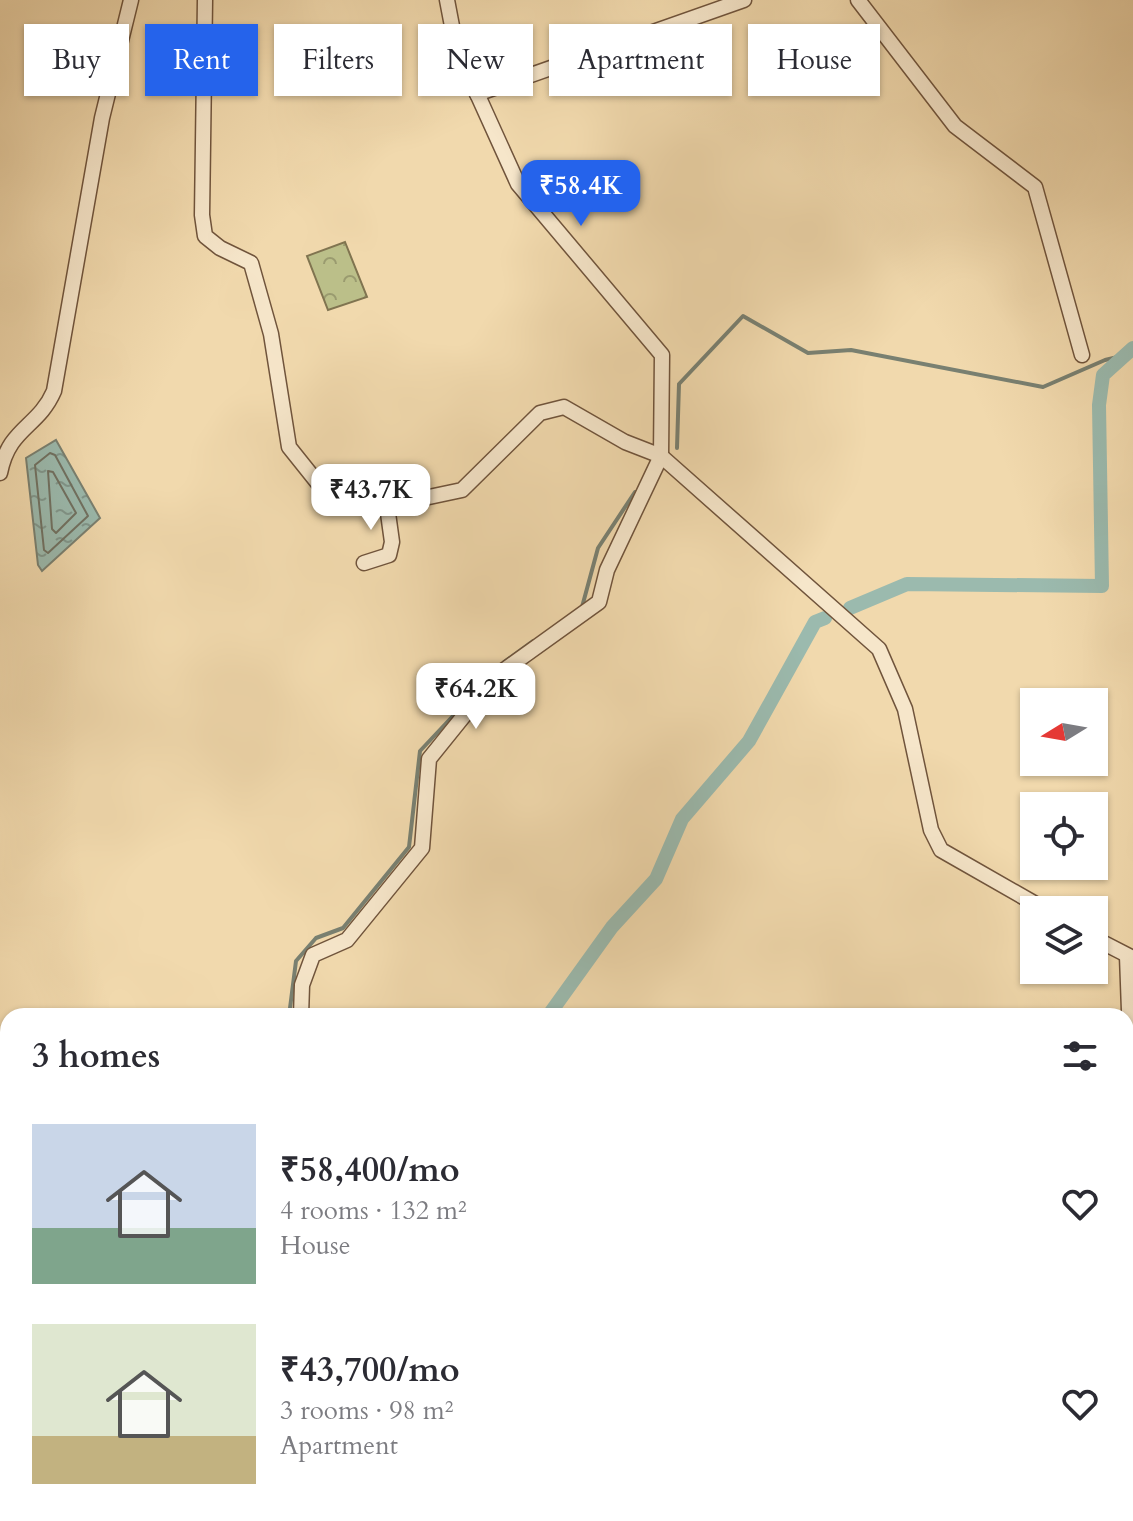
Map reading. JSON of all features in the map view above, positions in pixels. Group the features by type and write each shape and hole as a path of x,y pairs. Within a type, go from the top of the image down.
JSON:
{"street":[{"path":"0,473 11,439 47,408 54,391 102,118 131,0"},
{"path":"205,0 202,215 205,236 220,248 251,263 271,334 289,447 325,492 372,509 462,490 540,413 564,407 625,442 661,456 879,649 905,709 931,830 941,850 1022,896"},
{"path":"447,0 452,24"},
{"path":"533,74 744,0"},
{"path":"858,0 955,126 1035,187 1082,355"},
{"path":"301,1008 302,985 313,955 347,940 422,848 429,759 496,676 599,602 607,570 661,456 662,355 518,184 478,96"},
{"path":"364,563 389,555 392,542 387,506"},
{"path":"1108,945 1130,957 1131,1008"}],"green space":[{"path":"345,242 367,297 328,310 307,256"}],"water":[{"path":"56,440 100,518 42,571 38,565 26,458"}],"waterway":[{"path":"677,448 679,384 743,316 808,353 851,350 1043,387 1105,360 1122,356"},
{"path":"850,608 907,584 1102,586 1099,405 1103,375 1133,348"},
{"path":"582,607 598,548 635,492"},
{"path":"554,1008 612,927 656,879 682,819 749,741 815,622 825,618"},
{"path":"504,662 533,641"},
{"path":"290,1008 296,961 316,938 343,928 409,847 420,751 468,700"}]}
